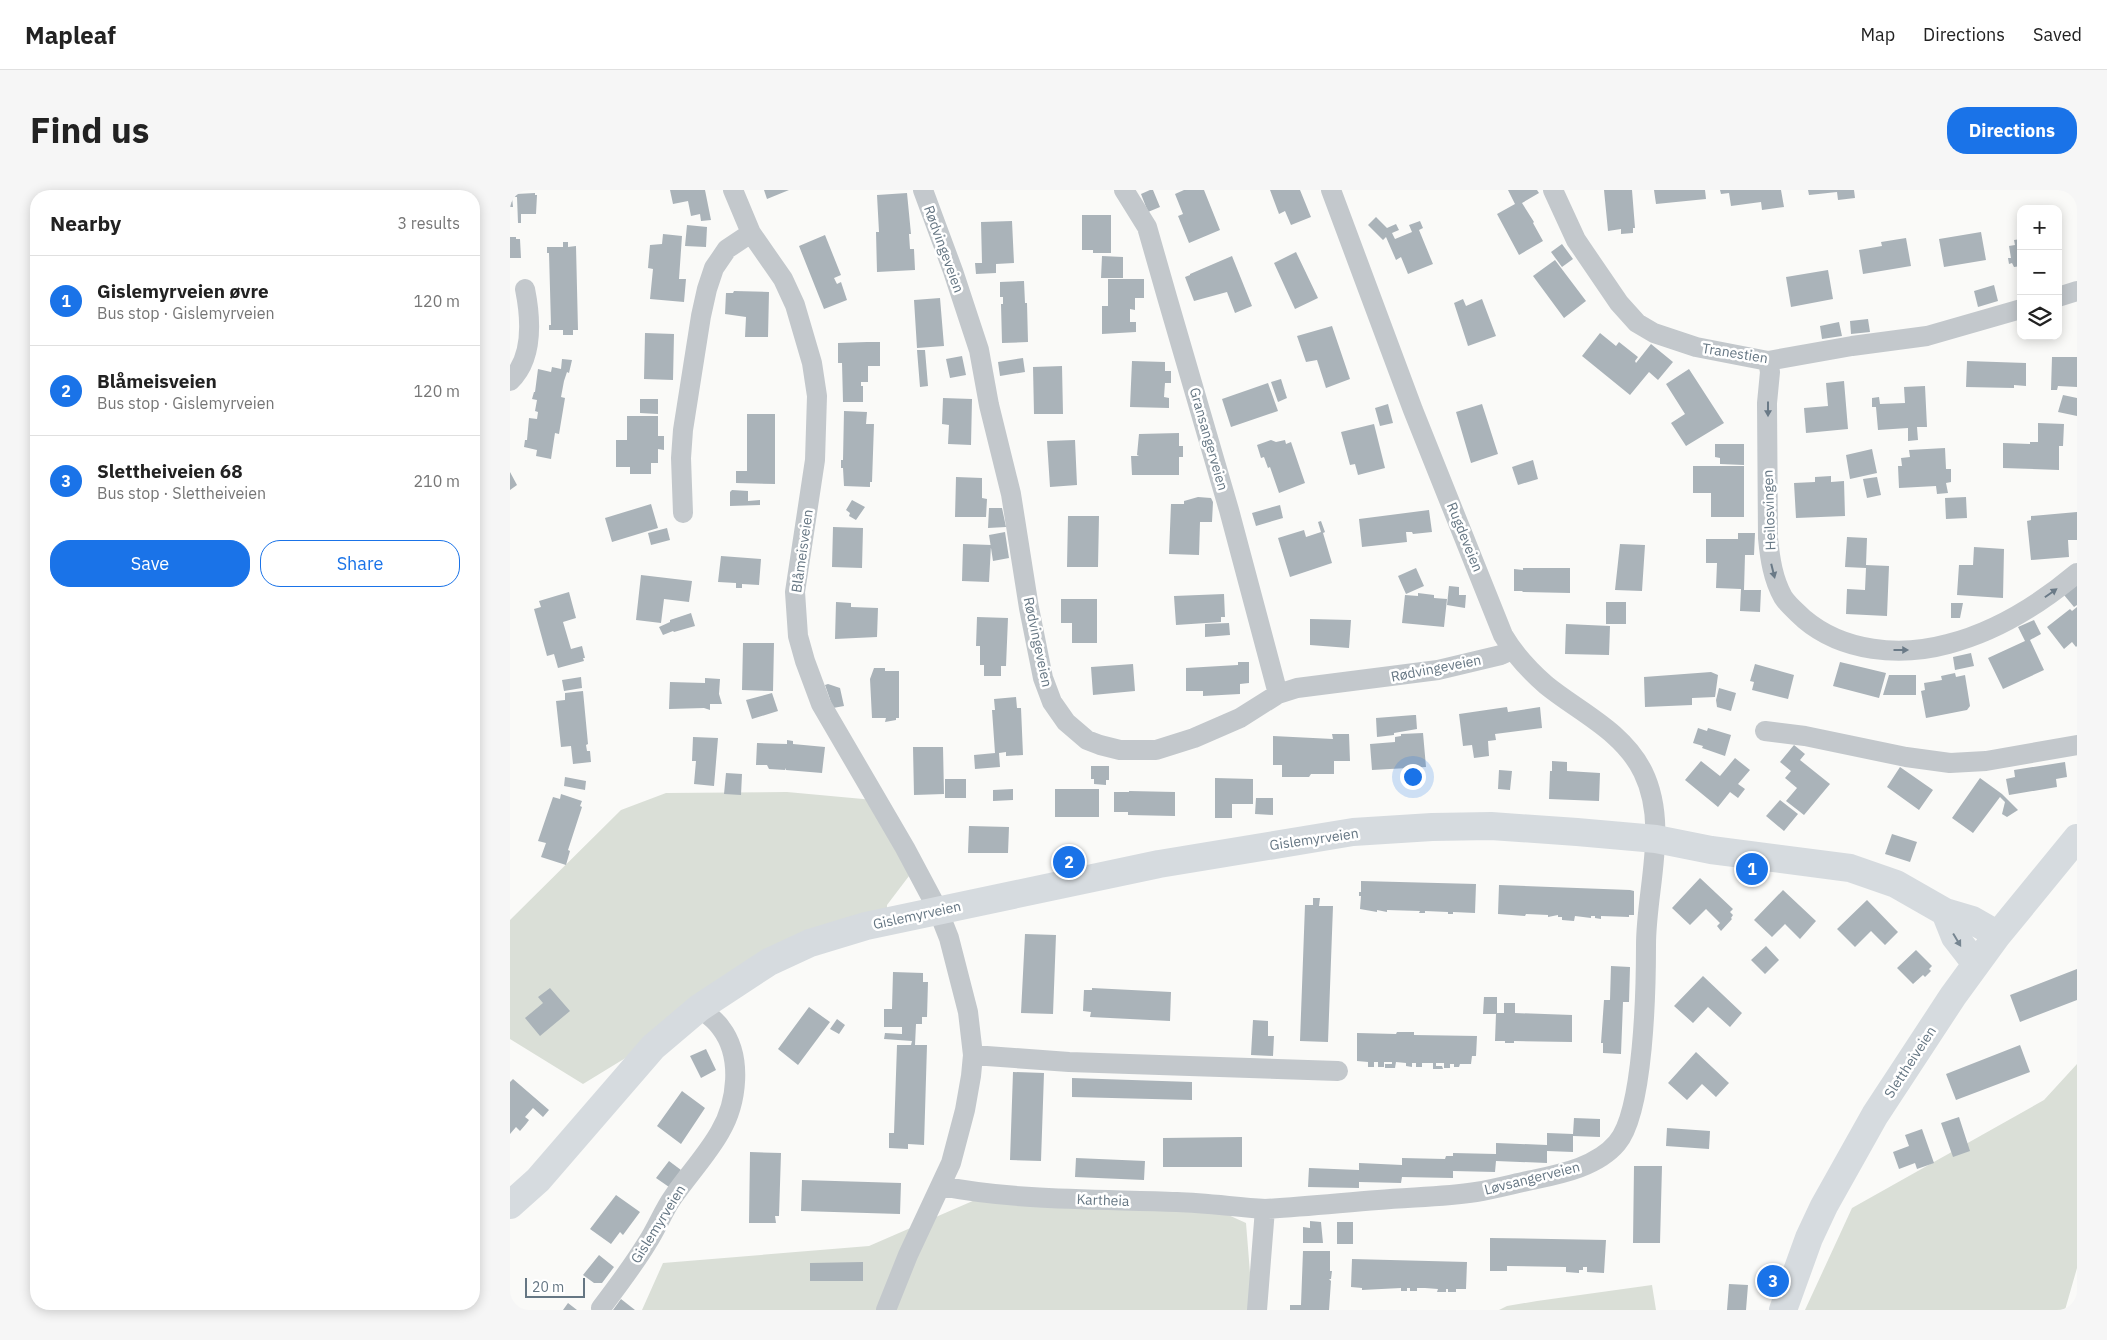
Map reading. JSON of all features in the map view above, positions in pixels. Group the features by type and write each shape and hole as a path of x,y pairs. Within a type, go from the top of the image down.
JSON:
{"street":[{"name":"Blåmeisveien","path":"733,190 751,233 783,279 795,304 812,363 816,396 815,460 794,592 798,636 804,661 821,704 905,848 938,910"},
{"name":"Rødvingeveien","path":"922,190 979,350 989,405 1011,494 1029,608 1043,678 1052,702 1066,722 1087,740 1120,750 1156,750 1188,740 1240,718 1278,694 1297,688 1438,670 1501,655 1512,650"},
{"name":"Gransangerveien","path":"1124,190 1147,227 1161,270 1229,510 1278,694"},
{"name":"Rugdeveien","path":"1331,190 1413,410 1496,619 1512,650 1547,685 1602,724 1632,756 1643,772 1652,799 1656,839"},
{"name":"Tranestien","path":"1553,190 1576,240 1605,285 1637,323 1654,333 1674,341 1768,361 1852,346 1927,336 2017,310"},
{"path":"683,513 680,474 683,430 707,289 714,268 727,249 751,233"},
{"path":"510,381 521,367 526,354 530,324 525,289"},
{"path":"2062,296 2077,292"},
{"name":"Heilosvingen","path":"1768,361 1770,372 1767,404 1768,538 1771,560 1776,582 1784,598 1811,624 1826,635 1862,647 1892,650 1928,649 1974,636 2021,613 2048,596 2077,573"},
{"path":"1765,731 1805,736 1906,757 1950,763 1986,761 2077,745"},
{"name":"Gislemyrveien","path":"510,1205 538,1180 653,1047 699,1008 768,962 810,943 866,926 1159,864 1353,832 1432,827 1491,826 1578,832 1656,839 1710,850 1850,868 1896,884 1945,912 1972,920 1986,928 1996,937"},
{"name":"Slettheiveien","path":"1783,1310 1809,1238 1847,1163 1875,1115 1976,964 2077,838"},
{"name":"Løvsangerveien","path":"1265,1209 1477,1192 1563,1173 1603,1156 1618,1143 1628,1124 1640,1066 1646,941 1656,839"},
{"path":"886,1310 908,1255 951,1163 961,1127 973,1055 968,1012 960,975 938,910"},
{"path":"1945,912 1955,937 1976,964"},
{"name":"Gislemyrveien","path":"601,1308 648,1243 672,1198 721,1131 729,1111 735,1088 735,1066 729,1045 722,1029 712,1017 699,1008"},
{"path":"973,1055 1069,1062 1338,1071"},
{"name":"Kartheia","path":"941,1186 965,1190 1076,1199 1179,1202 1265,1209"},
{"path":"1257,1310 1265,1209"}],"shaded area":[{"path":"787,792 874,800 909,876 887,905 887,909 784,961 583,1084 510,1039 510,920 621,810 666,793"},
{"path":"2077,1064 2077,1268 2065,1310 1805,1310 1852,1208 2044,1100"},
{"path":"975,1200 1204,1204 1246,1223 1253,1310 642,1310 663,1263 869,1246"},
{"path":"1652,1285 1656,1310 1499,1310 1507,1306 1537,1301"}],"building":[{"path":"510,190 516,190 516,194 535,193 537,195 536,214 521,214 521,223 518,223 517,197 512,197 513,207 510,207"},
{"path":"670,190 705,190 711,220 701,221 700,214 691,216 688,201 673,204"},
{"path":"764,190 789,190 767,199"},
{"path":"1153,190 1160,207 1148,212 1141,194"},
{"path":"1184,190 1204,190 1220,230 1189,243 1178,216 1183,214 1175,194"},
{"path":"1270,190 1300,190 1311,217 1291,225 1285,211 1279,214"},
{"path":"1508,190 1537,190 1539,193 1522,203 1543,241 1519,255 1497,214 1515,204"},
{"path":"1604,190 1632,190 1635,228 1633,228 1633,233 1621,234 1621,229 1608,231"},
{"path":"1654,190 1705,190 1706,199 1656,204"},
{"path":"1720,190 1781,190 1784,207 1762,210 1761,202 1731,206 1729,193 1721,194"},
{"path":"1808,190 1854,190 1855,198 1838,200 1837,192 1809,195"},
{"path":"907,193 911,234 909,234 910,249 914,249 915,270 877,272 876,232 879,232 877,195"},
{"path":"1082,215 1111,215 1111,253 1093,253 1093,250 1082,250"},
{"path":"1376,217 1387,228 1396,224 1399,230 1392,233 1395,239 1412,232 1409,225 1420,221 1423,228 1419,230 1433,264 1408,274 1401,257 1396,260 1386,237 1383,240 1368,225"},
{"path":"1012,221 1014,263 996,264 996,273 976,274 975,263 982,263 981,222"},
{"path":"687,225 707,227 706,247 685,246"},
{"path":"1981,232 1986,260 1944,267 1939,239"},
{"path":"663,234 682,236 679,279 686,279 684,302 650,299 653,269 648,268 650,245 662,244"},
{"path":"825,235 841,275 834,278 837,284 841,282 847,300 824,309 799,246"},
{"path":"510,237 520,239 521,258 510,258"},
{"path":"1906,238 1911,266 1863,274 1859,250 1882,246 1881,242"},
{"path":"2014,240 2017,240 2017,267 2014,267 2012,263 2009,264 2008,258 2011,258 2009,246 2015,245"},
{"path":"563,242 568,242 568,247 576,246 578,330 573,330 573,335 563,335 563,330 549,330 549,325 551,325 549,253 547,253 547,247 563,247"},
{"path":"1562,244 1573,259 1562,267 1551,252"},
{"path":"1296,252 1318,298 1295,309 1274,263"},
{"path":"1102,256 1123,257 1123,278 1101,278"},
{"path":"1232,256 1252,306 1235,313 1227,292 1194,301 1185,277"},
{"path":"1555,260 1586,301 1564,318 1533,276"},
{"path":"1828,270 1833,299 1791,307 1786,277"},
{"path":"1108,279 1144,279 1144,298 1135,298 1135,310 1130,309 1130,322 1136,322 1136,332 1102,334 1102,306 1108,306"},
{"path":"1024,281 1025,303 1027,303 1028,342 1002,343 1001,304 1003,304 1003,297 1000,297 1000,282"},
{"path":"1994,285 1998,301 1978,307 1974,291"},
{"path":"734,291 769,292 768,337 745,337 746,317 725,314 726,293 733,293"},
{"path":"940,298 944,346 917,348 914,300"},
{"path":"1463,299 1466,306 1482,299 1496,336 1468,346 1454,303"},
{"path":"1868,319 1870,332 1851,334 1850,321"},
{"path":"1839,322 1842,336 1822,339 1820,326"},
{"path":"1332,326 1350,379 1326,388 1317,360 1306,362 1297,336"},
{"path":"645,333 674,334 673,380 644,379"},
{"path":"1600,333 1616,346 1619,342 1638,357 1635,361 1636,363 1651,344 1673,362 1658,380 1649,372 1630,395 1582,356"},
{"path":"880,342 880,366 868,366 868,382 861,382 861,386 863,386 863,402 843,402 842,363 838,363 838,343"},
{"path":"917,350 925,350 928,386 920,387"},
{"path":"962,356 966,375 950,378 946,359"},
{"path":"2052,357 2077,357 2077,387 2058,386 2057,390 2051,390"},
{"path":"1023,358 1025,372 1000,376 998,362"},
{"path":"562,359 572,360 569,373 567,372 564,381 561,397 565,398 559,434 555,433 551,459 536,456 537,450 524,447 525,440 527,440 529,418 537,419 538,412 535,411 537,400 532,399 535,392 538,369 551,372 552,367 561,369"},
{"path":"1132,361 1165,362 1165,371 1171,371 1171,383 1165,383 1164,397 1169,398 1169,408 1130,407"},
{"path":"1967,361 2026,363 2026,386 2014,385 2014,388 1966,387"},
{"path":"1062,366 1063,414 1034,414 1033,367"},
{"path":"1689,369 1724,423 1686,446 1671,423 1685,414 1666,384"},
{"path":"1281,379 1287,398 1278,402 1271,382"},
{"path":"1844,381 1848,429 1806,433 1804,408 1828,406 1826,383"},
{"path":"1268,383 1278,411 1231,427 1222,399"},
{"path":"1925,386 1927,427 1917,427 1918,440 1908,441 1908,428 1878,430 1876,407 1872,407 1872,398 1879,397 1880,404 1905,403 1904,387"},
{"path":"2063,395 2077,398 2077,416 2058,412"},
{"path":"943,398 972,399 971,445 948,444 949,425 942,424"},
{"path":"640,399 658,399 658,414 640,413"},
{"path":"1388,404 1393,423 1380,426 1375,408"},
{"path":"1482,404 1498,454 1471,463 1456,412"},
{"path":"844,411 867,412 866,424 874,424 872,482 870,482 870,487 844,486 841,460 843,460"},
{"path":"747,414 775,414 775,484 736,483 736,471 747,471"},
{"path":"627,416 658,416 658,436 664,436 664,450 658,449 658,463 651,463 651,474 630,474 630,467 616,467 616,440 627,440"},
{"path":"2038,423 2064,424 2063,446 2059,446 2059,470 2003,468 2003,443 2030,444 2030,442 2038,442"},
{"path":"1374,424 1385,468 1358,475 1355,464 1350,465 1341,432"},
{"path":"1179,433 1179,446 1183,446 1183,457 1179,457 1179,475 1132,475 1131,456 1139,456 1137,455 1139,434"},
{"path":"1075,440 1077,485 1050,487 1047,441"},
{"path":"1271,440 1276,442 1285,440 1286,444 1291,442 1305,483 1279,493 1270,467 1268,468 1264,457 1261,458 1257,445"},
{"path":"1715,444 1744,444 1744,465 1720,464 1720,458 1715,457"},
{"path":"1945,448 1946,469 1951,469 1951,482 1946,483 1948,493 1937,494 1936,486 1899,488 1898,466 1902,466 1901,458 1910,457 1909,450"},
{"path":"1872,449 1877,473 1850,479 1846,455"},
{"path":"1533,460 1538,479 1518,485 1512,467"},
{"path":"1693,466 1744,466 1744,517 1711,517 1711,493 1693,493"},
{"path":"510,472 517,485 510,490"},
{"path":"1831,476 1831,482 1844,481 1845,516 1796,518 1794,483 1815,482 1815,477"},
{"path":"956,477 982,478 982,498 987,499 986,517 955,517"},
{"path":"1877,477 1881,495 1867,498 1863,479"},
{"path":"732,490 748,491 748,501 760,500 760,505 730,506 730,492"},
{"path":"1198,497 1211,498 1213,502 1212,522 1200,522 1199,555 1169,554 1171,504 1184,504 1184,501"},
{"path":"1966,497 1967,518 1946,519 1945,498"},
{"path":"852,500 865,507 856,520 849,516 850,513 846,510"},
{"path":"651,504 658,528 612,542 605,518"},
{"path":"1280,505 1283,518 1256,526 1252,513"},
{"path":"989,508 1002,508 1006,527 988,528"},
{"path":"1429,510 1432,532 1413,534 1412,532 1406,532 1407,542 1362,547 1359,519"},
{"path":"2077,512 2077,540 2068,540 2069,557 2031,560 2027,521 2031,520 2031,516"},
{"path":"1068,516 1099,516 1098,567 1067,567"},
{"path":"1321,521 1332,563 1290,577 1278,538 1304,530 1306,537 1321,532 1318,522"},
{"path":"833,527 863,528 862,568 832,567"},
{"path":"667,528 670,540 651,545 648,533"},
{"path":"1005,532 1009,558 993,561 989,535"},
{"path":"1738,533 1755,533 1754,555 1745,555 1744,590 1761,590 1760,612 1740,611 1741,589 1716,588 1717,563 1706,563 1706,539 1738,539"},
{"path":"1847,537 1867,538 1866,565 1889,566 1887,616 1846,614 1847,589 1865,590 1866,568 1845,567"},
{"path":"963,544 991,545 989,582 962,581"},
{"path":"1620,544 1645,545 1642,591 1615,590"},
{"path":"1974,547 2004,549 2003,598 1957,595 1959,565 1973,565"},
{"path":"721,556 761,559 759,585 742,584 742,588 736,588 736,583 718,582"},
{"path":"1416,568 1424,586 1406,594 1398,576"},
{"path":"1523,568 1570,568 1570,593 1514,591 1514,569 1523,570"},
{"path":"641,575 692,581 689,602 664,599 661,623 636,620"},
{"path":"2077,585 2077,605 2074,607 2064,595"},
{"path":"1449,586 1459,587 1459,595 1466,595 1465,608 1447,605"},
{"path":"569,592 576,618 563,622 571,649 582,646 585,658 583,658 584,661 558,668 554,654 547,656 534,609 541,607 539,601"},
{"path":"1418,593 1434,595 1434,598 1447,599 1444,627 1402,623 1405,595 1418,596"},
{"path":"1224,594 1225,617 1221,617 1221,622 1176,625 1174,596"},
{"path":"1061,599 1097,599 1097,643 1072,643 1072,623 1061,623"},
{"path":"836,602 851,603 851,607 878,608 877,637 835,639"},
{"path":"1606,602 1626,602 1626,624 1606,624"},
{"path":"1951,603 1963,603 1960,618 1951,618"},
{"path":"2077,607 2077,646 2072,642 2064,649 2047,627 2070,609 2072,611"},
{"path":"691,613 695,626 663,635 659,627 670,622 670,620"},
{"path":"977,617 1008,618 1006,666 1001,666 1001,676 984,676 984,665 980,665 980,646 976,646"},
{"path":"1310,619 1351,620 1349,648 1310,645"},
{"path":"2034,620 2041,634 2030,640 2044,670 2003,689 1988,658 2025,641 2018,627"},
{"path":"1229,623 1230,635 1205,637 1205,624"},
{"path":"1566,624 1610,626 1609,655 1565,654"},
{"path":"743,643 774,643 773,691 742,690"},
{"path":"1971,653 1974,666 1955,670 1953,657"},
{"path":"1238,662 1249,662 1249,683 1240,684 1240,694 1203,696 1203,691 1186,691 1186,668 1238,665"},
{"path":"1840,662 1886,673 1879,698 1833,686"},
{"path":"1133,664 1135,691 1093,695 1091,667"},
{"path":"1755,664 1794,675 1788,699 1752,690 1754,682 1750,681"},
{"path":"874,668 885,668 885,671 899,671 899,718 896,718 896,720 885,722 886,718 872,718 870,679"},
{"path":"1711,672 1718,675 1715,697 1692,698 1692,705 1645,707 1644,677"},
{"path":"1955,673 1956,677 1965,675 1970,706 1967,710 1926,718 1921,691 1925,690 1924,683 1942,680 1941,676"},
{"path":"1889,675 1916,675 1916,695 1883,695"},
{"path":"581,677 582,688 564,691 562,680"},
{"path":"705,678 720,679 719,694 722,704 710,704 710,710 704,708 669,709 670,682 705,683"},
{"path":"828,684 840,688 844,706 833,708 825,685"},
{"path":"1719,688 1736,693 1731,711 1717,707 1716,700"},
{"path":"583,691 588,744 586,745 587,751 590,751 591,762 573,764 571,746 561,747 556,701 565,700 565,693"},
{"path":"772,693 778,711 752,719 746,700"},
{"path":"1016,697 1017,708 1021,708 1023,755 1006,756 1006,752 999,753 1000,767 975,769 974,755 995,753 992,710 995,710 994,699"},
{"path":"1507,707 1508,712 1540,707 1542,728 1495,734 1496,740 1488,741 1489,756 1474,758 1472,745 1463,746 1459,714"},
{"path":"1416,715 1417,729 1377,737 1376,718"},
{"path":"1698,728 1707,731 1708,728 1731,735 1725,756 1693,743"},
{"path":"1423,733 1426,767 1372,770 1370,744 1395,742 1395,737 1401,736 1401,734"},
{"path":"1332,734 1349,734 1350,761 1334,761 1334,774 1311,774 1309,777 1282,777 1282,765 1273,765 1273,736 1333,739"},
{"path":"693,737 718,738 714,786 694,784 696,761 692,761"},
{"path":"787,740 793,741 793,744 825,747 822,773 786,770 785,768 785,770 769,769 767,765 756,765 757,743 787,744"},
{"path":"1794,745 1805,754 1800,760 1830,784 1804,815 1786,801 1797,788 1785,778 1791,771 1780,762"},
{"path":"913,747 943,747 944,794 914,795"},
{"path":"1735,758 1750,770 1738,784 1745,789 1738,798 1730,792 1718,807 1685,780 1701,761 1720,776"},
{"path":"1552,761 1567,762 1567,771 1600,773 1599,801 1549,799"},
{"path":"2065,762 2067,777 2056,779 2057,787 2009,795 2006,779 2015,777 2014,770"},
{"path":"1091,766 1109,766 1109,780 1106,780 1106,785 1094,784 1094,779 1091,779"},
{"path":"1900,767 1933,790 1919,810 1887,787"},
{"path":"1499,770 1512,771 1510,790 1498,789"},
{"path":"726,773 742,774 741,795 724,794"},
{"path":"565,777 586,781 585,790 564,786"},
{"path":"1215,778 1253,779 1253,804 1232,804 1232,818 1215,818"},
{"path":"1980,778 2002,794 2018,810 2007,817 2002,814 2005,802 2000,797 1973,833 1952,818"},
{"path":"945,779 966,779 966,798 945,798"},
{"path":"1013,789 1013,800 993,801 993,790"},
{"path":"1055,789 1099,789 1099,817 1055,817"},
{"path":"1114,792 1175,792 1175,816 1128,815 1128,812 1114,812"},
{"path":"561,794 582,801 580,806 582,807 568,850 570,851 566,865 541,857 546,843 538,841 553,797 560,799"},
{"path":"1256,798 1273,798 1273,815 1255,814"},
{"path":"1780,800 1798,814 1784,831 1766,816"},
{"path":"969,826 1009,827 1008,853 968,853"},
{"path":"1892,834 1917,842 1910,862 1885,854"},
{"path":"1700,878 1733,909 1730,912 1733,915 1732,919 1721,931 1717,926 1720,923 1706,909 1690,925 1672,908"},
{"path":"1361,881 1476,884 1475,913 1453,912 1453,914 1448,914 1448,912 1425,911 1425,913 1419,913 1420,911 1387,910 1387,912 1377,910 1377,912 1360,909 1361,896 1359,896 1359,892 1361,892"},
{"path":"1499,885 1630,890 1634,891 1634,915 1629,915 1629,917 1601,916 1601,919 1595,918 1595,916 1591,916 1591,918 1575,916 1574,921 1562,920 1562,917 1558,917 1558,915 1548,917 1548,915 1498,914"},
{"path":"1783,890 1816,921 1800,939 1785,924 1772,937 1754,920"},
{"path":"1313,898 1320,898 1319,906 1333,906 1328,1042 1300,1041 1305,905 1313,905"},
{"path":"1867,900 1898,932 1885,945 1871,931 1855,947 1837,929"},
{"path":"1025,934 1056,935 1053,1014 1021,1013"},
{"path":"1766,946 1779,960 1765,974 1751,960"},
{"path":"1916,950 1932,966 1929,969 1931,971 1925,977 1923,975 1913,984 1897,968"},
{"path":"1611,966 1630,967 1629,1002 1623,1002 1621,1054 1603,1053 1603,1043 1601,1043 1604,1000 1610,1000"},
{"path":"2077,969 2077,1000 2020,1022 2010,995"},
{"path":"893,972 923,973 923,982 928,982 927,1017 922,1017 922,1024 916,1024 915,1045 927,1045 924,1145 908,1144 908,1149 889,1148 889,1133 894,1133 897,1045 911,1045 912,1041 884,1039 885,1033 902,1034 902,1027 884,1027 884,1009 892,1009"},
{"path":"1703,976 1742,1013 1730,1027 1708,1007 1693,1023 1674,1006"},
{"path":"550,988 570,1011 540,1036 525,1018 543,1003 538,997"},
{"path":"1092,988 1171,992 1170,1021 1090,1017 1091,1012 1083,1011 1084,990 1092,990"},
{"path":"1484,997 1497,997 1497,1013 1504,1013 1504,1003 1515,1003 1515,1013 1572,1015 1572,1042 1514,1041 1514,1043 1505,1043 1505,1041 1495,1041 1496,1014 1483,1014"},
{"path":"809,1007 830,1022 798,1065 778,1049"},
{"path":"837,1019 845,1025 839,1034 830,1029"},
{"path":"1253,1020 1268,1021 1268,1036 1274,1036 1273,1056 1251,1055"},
{"path":"1397,1032 1414,1032 1414,1035 1477,1036 1476,1056 1472,1056 1471,1064 1460,1064 1459,1067 1454,1067 1454,1064 1450,1064 1450,1068 1444,1068 1444,1063 1436,1063 1436,1066 1442,1066 1443,1069 1433,1069 1433,1063 1422,1063 1422,1067 1416,1067 1416,1063 1412,1063 1412,1067 1406,1066 1406,1063 1396,1062 1395,1068 1385,1068 1385,1064 1392,1064 1392,1062 1384,1062 1384,1067 1378,1067 1378,1062 1374,1062 1374,1067 1368,1067 1368,1062 1357,1061 1357,1033 1396,1034"},
{"path":"2020,1045 2030,1072 1956,1100 1946,1074"},
{"path":"706,1049 716,1070 701,1078 690,1056"},
{"path":"1696,1052 1729,1083 1716,1097 1702,1084 1687,1100 1668,1083"},
{"path":"1013,1072 1044,1073 1041,1161 1010,1160"},
{"path":"1072,1078 1192,1082 1192,1100 1072,1097"},
{"path":"513,1079 549,1110 543,1117 533,1108 525,1117 529,1120 520,1131 516,1127 510,1134 510,1082"},
{"path":"682,1091 705,1108 681,1144 657,1126"},
{"path":"1959,1117 1970,1151 1953,1157 1941,1123"},
{"path":"1574,1118 1600,1119 1600,1137 1573,1136 1573,1152 1547,1151 1547,1163 1496,1161 1495,1172 1453,1171 1453,1178 1402,1177 1401,1183 1359,1182 1359,1188 1308,1187 1309,1168 1359,1170 1359,1163 1402,1165 1402,1158 1445,1159 1446,1156 1453,1156 1453,1153 1496,1154 1496,1143 1547,1145 1547,1133 1573,1134"},
{"path":"1667,1128 1710,1131 1709,1149 1666,1146"},
{"path":"1922,1129 1934,1163 1917,1169 1915,1163 1899,1169 1893,1152 1909,1146 1905,1135"},
{"path":"1242,1137 1242,1167 1163,1167 1163,1138"},
{"path":"750,1152 781,1153 779,1216 775,1216 776,1223 749,1223"},
{"path":"1076,1158 1145,1161 1144,1180 1075,1177"},
{"path":"669,1161 681,1170 669,1187 656,1178"},
{"path":"1634,1166 1662,1166 1660,1243 1633,1243"},
{"path":"802,1180 901,1183 900,1214 801,1211"},
{"path":"616,1195 640,1212 623,1235 620,1232 611,1244 590,1229"},
{"path":"1310,1221 1321,1222 1323,1243 1303,1243 1303,1227 1310,1228"},
{"path":"1337,1222 1353,1222 1353,1244 1337,1244"},
{"path":"1490,1238 1606,1240 1604,1273 1587,1272 1587,1267 1579,1270 1579,1273 1566,1272 1566,1267 1507,1266 1507,1271 1490,1271"},
{"path":"1303,1251 1330,1251 1330,1271 1332,1271 1331,1279 1329,1279 1331,1281 1329,1310 1290,1310 1290,1305 1301,1305"},
{"path":"599,1255 614,1267 602,1283 594,1283 583,1275"},
{"path":"1352,1259 1467,1262 1466,1289 1456,1289 1456,1292 1448,1292 1448,1289 1446,1289 1446,1292 1437,1292 1438,1289 1425,1288 1417,1288 1417,1291 1410,1291 1410,1288 1407,1288 1407,1291 1401,1291 1401,1288 1362,1290 1362,1288 1351,1287"},
{"path":"863,1262 863,1281 810,1281 810,1263"},
{"path":"1729,1284 1748,1285 1746,1310 1727,1310"},
{"path":"621,1299 635,1310 613,1310"},
{"path":"568,1303 577,1310 563,1310"}],"place":[{"name":"Blåmeisveien","path":"1069,862"},
{"name":"Gislemyrveien øvre","path":"1752,869"},
{"name":"Slettheiveien 68","path":"1773,1281"}]}
